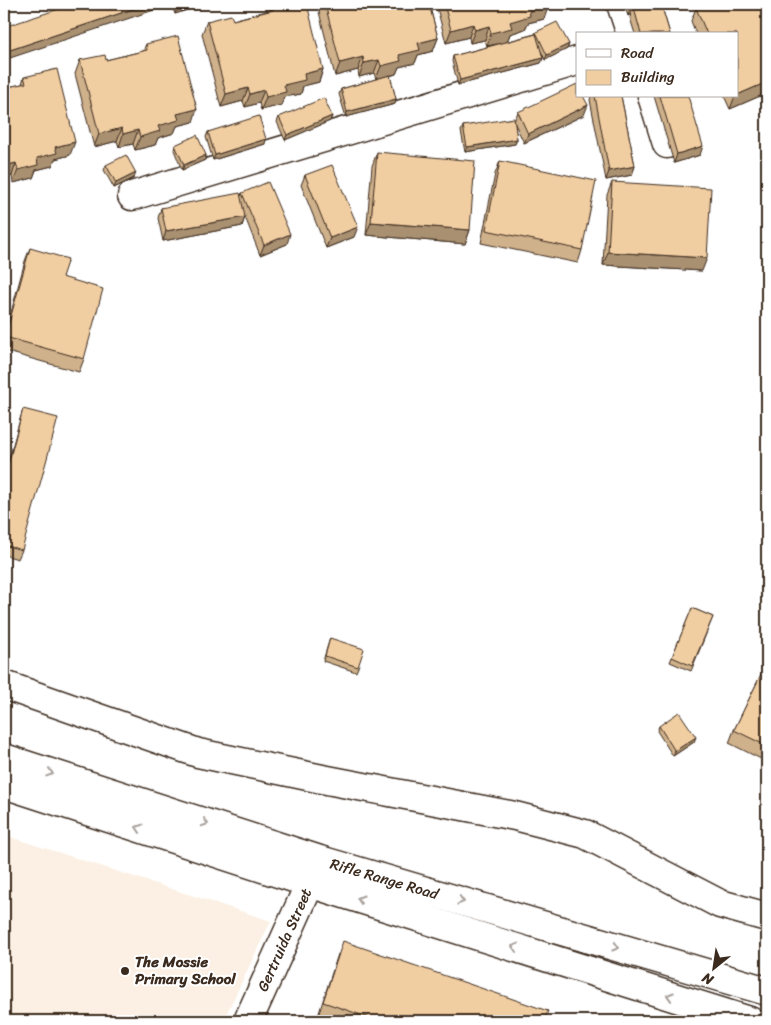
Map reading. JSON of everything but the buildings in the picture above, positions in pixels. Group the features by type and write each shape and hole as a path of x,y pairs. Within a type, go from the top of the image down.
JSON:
{"main road":[{"path":"621,4 630,32"},
{"path":"132,196 576,61"},
{"path":"653,98 667,144"},
{"path":"4,685 198,753 515,816 585,834 720,904 767,918"},
{"name":"Rifle Range Road","path":"4,758 705,1014 750,1021"},
{"name":"Rifle Range Road","path":"4,784 315,871 767,992"},
{"name":"Gertruida Street","path":"248,1021 315,871"}],"shaded area":[{"name":"The Mossie Primary School","path":"4,835 271,921 223,1021 4,1021"}],"place":[{"name":"The Mossie Primary School","path":"125,971"}]}
